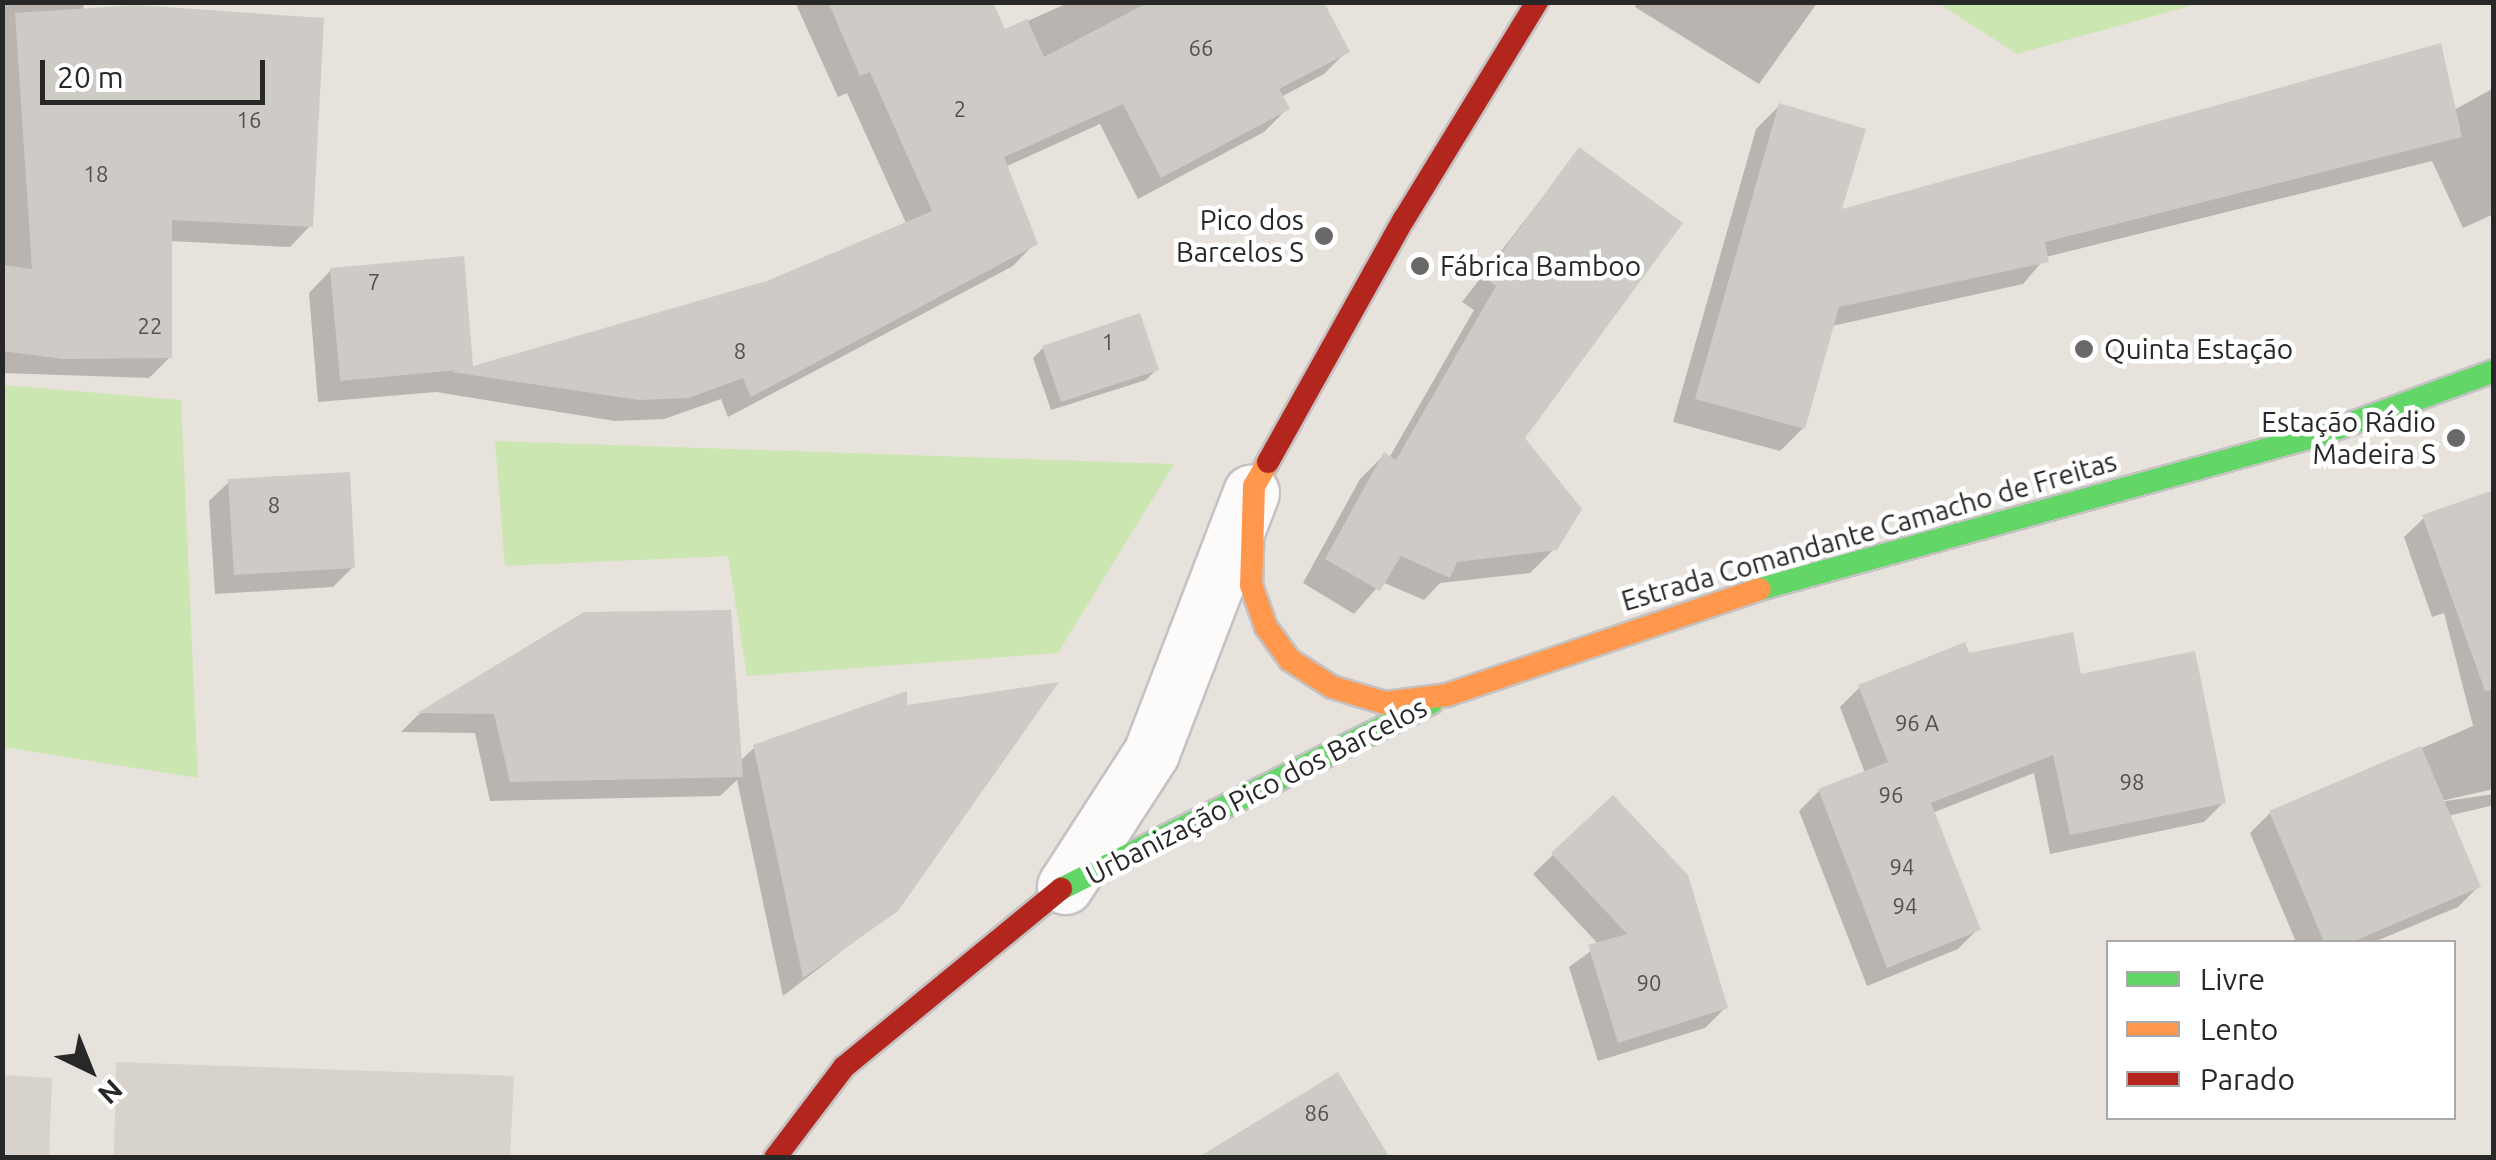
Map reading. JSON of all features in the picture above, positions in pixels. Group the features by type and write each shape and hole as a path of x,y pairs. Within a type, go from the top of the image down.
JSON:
{"main road":[{"name":"Estrada Comandante Camacho de Freitas","path":"1537,2 1404,219 1254,486 1250,585 1266,627 1290,660 1332,688 1385,703 1447,695 1707,603 2319,436 2494,372"},
{"name":"Urbanização Pico dos Barcelos","path":"775,1158 844,1067 1065,886 1447,695"}],"street":[{"name":"Urbanização Pico dos Barcelos","path":"1065,886 1151,753 1254,486"}],"green space":[{"path":"1938,3 2201,3 2017,54"},
{"path":"3,385 181,400 198,778 3,747"},
{"path":"495,441 1174,464 1058,653 747,676 728,556 505,566"}],"shaded area":[{"path":"116,1062 514,1076 510,1157 114,1157"},
{"path":"3,1075 52,1078 49,1157 3,1157"}],"building":[{"path":"828,2 993,2 1005,29 1027,19 1044,57 1149,2 1324,2 1350,52 1279,89 1290,109 1161,178 1123,104 1004,157 1038,244 751,397 743,378 689,398 639,400 452,372 459,370 340,381 330,268 464,256 473,366 767,281 932,211 870,72 860,76"},
{"path":"136,5 324,18 313,227 172,220 172,358 63,359 2,351 2,265 32,269 15,13"},
{"path":"2441,43 2462,137 2045,242 2049,262 1839,307 1805,429 1695,399 1779,103 1866,129 1842,209"},
{"path":"1579,147 1683,223 1525,438 1582,509 1557,550 1457,562 1450,578 1401,556 1380,591 1325,559 1384,452 1396,460 1496,286 1484,277"},
{"path":"1140,313 1159,370 1061,402 1042,346"},
{"path":"350,472 355,568 234,575 228,479"},
{"path":"2494,490 2494,690 2485,691 2422,515"},
{"path":"731,610 743,777 510,782 494,714 417,713 584,612"},
{"path":"2073,632 2081,674 2195,651 2226,803 2070,835 2053,755 1931,803 1981,930 1887,968 1818,789 1888,762 1858,685 1965,642 1969,653"},
{"path":"1059,682 898,911 803,978 753,745 907,691 907,705"},
{"path":"2421,746 2481,887 2357,940 2323,940 2269,811"},
{"path":"1613,795 1688,875 1728,1008 1618,1043 1588,945 1627,934 1551,853"},
{"path":"1338,1072 1390,1158 1197,1158"}],"traffic: fast":[{"path":"1760,589 2319,435 2494,371"},
{"path":"1061,889 1431,703"}],"traffic: slow":[{"path":"1268,462 1254,486 1251,585 1266,627 1290,660 1332,687 1385,703 1447,695 1760,589"}],"traffic: jam":[{"path":"1268,462 1404,219 1537,2"},
{"path":"775,1158 844,1067 1061,889"}],"place":[{"name":"Pico dos Barcelos S","path":"1324,236"},
{"name":"Fábrica Bamboo","path":"1420,266"},
{"name":"Quinta Estação","path":"2084,349"},
{"name":"Estação Rádio Madeira S","path":"2456,438"}]}
